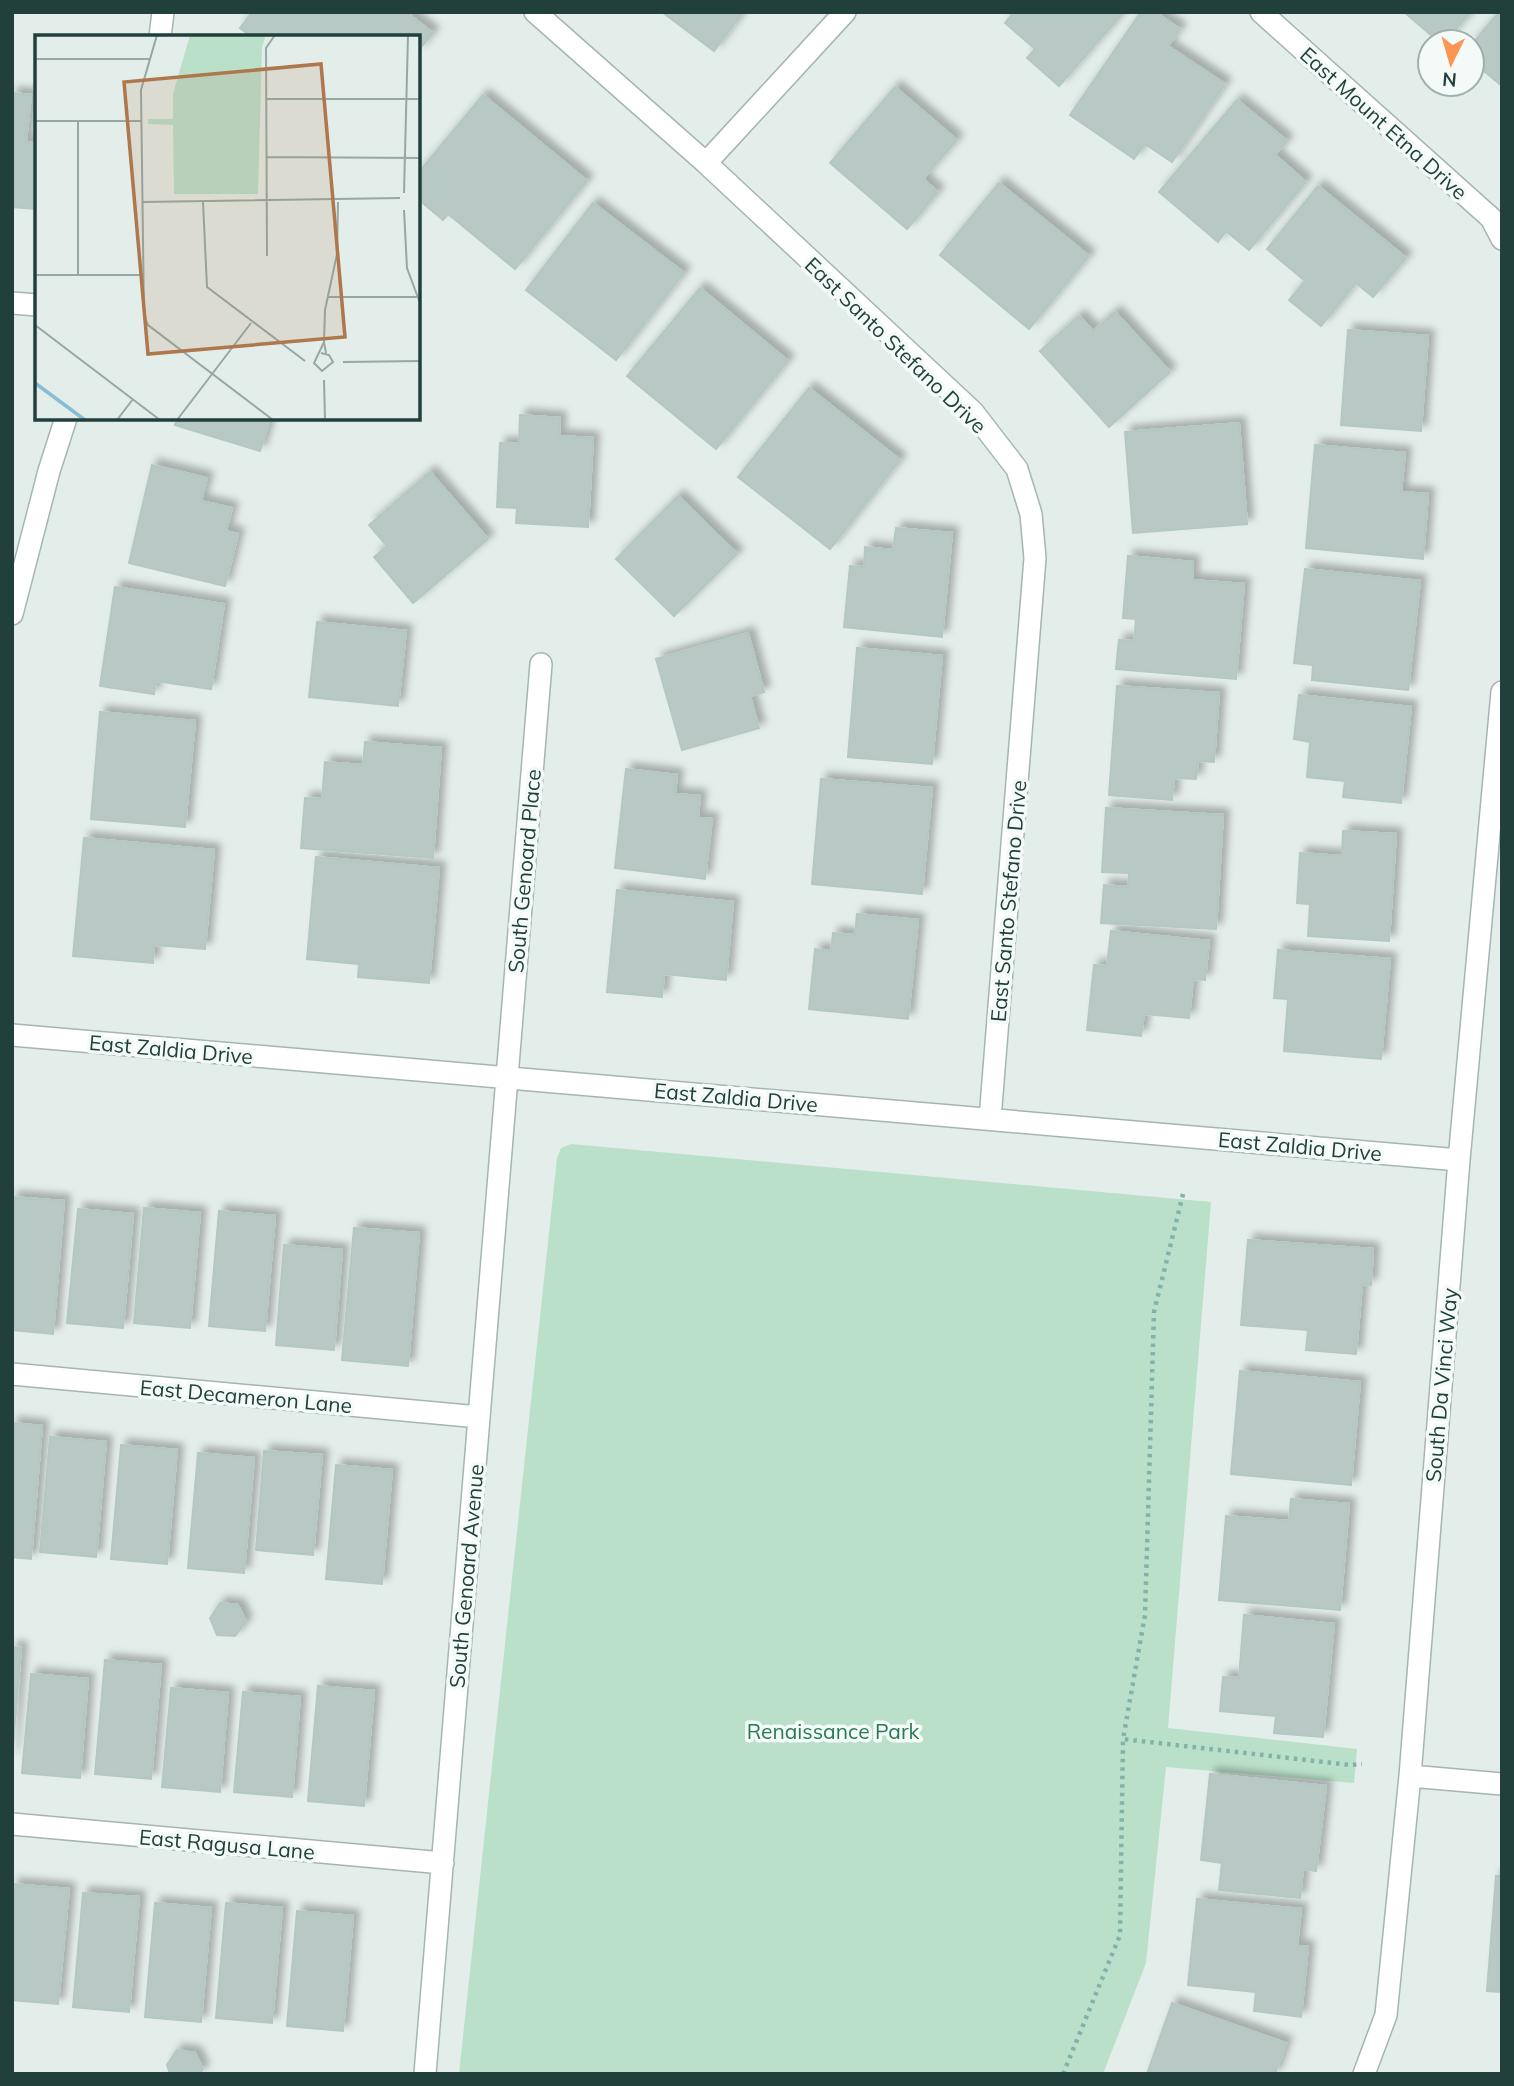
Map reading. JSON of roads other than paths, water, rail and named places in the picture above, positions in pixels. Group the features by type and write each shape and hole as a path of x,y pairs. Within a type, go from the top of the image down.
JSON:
{"street":[{"path":"160,35 163,12"},
{"name":"East Santo Stefano Drive","path":"535,12 706,163 972,412 1017,469 1031,514 1035,558 990,1119"},
{"path":"706,163 845,12"},
{"name":"East Mount Etna Drive","path":"1261,12 1491,218 1502,239"},
{"path":"12,303 35,305"},
{"path":"12,614 49,471 65,420"},
{"name":"South Genoard Place","path":"507,1077 541,664"},
{"name":"South Da Vinci Way","path":"1364,2074 1386,2015 1410,1776 1459,1160 1502,692"},
{"name":"East Zaldia Drive","path":"12,1035 1459,1160"},
{"name":"South Genoard Avenue","path":"425,2074 507,1077"},
{"name":"East Decameron Lane","path":"12,1374 479,1417"},
{"path":"1410,1776 1502,1784"},
{"name":"East Ragusa Lane","path":"12,1824 443,1863"}],"park label":[{"name":"Renaissance Park","path":"833,1731"}]}
